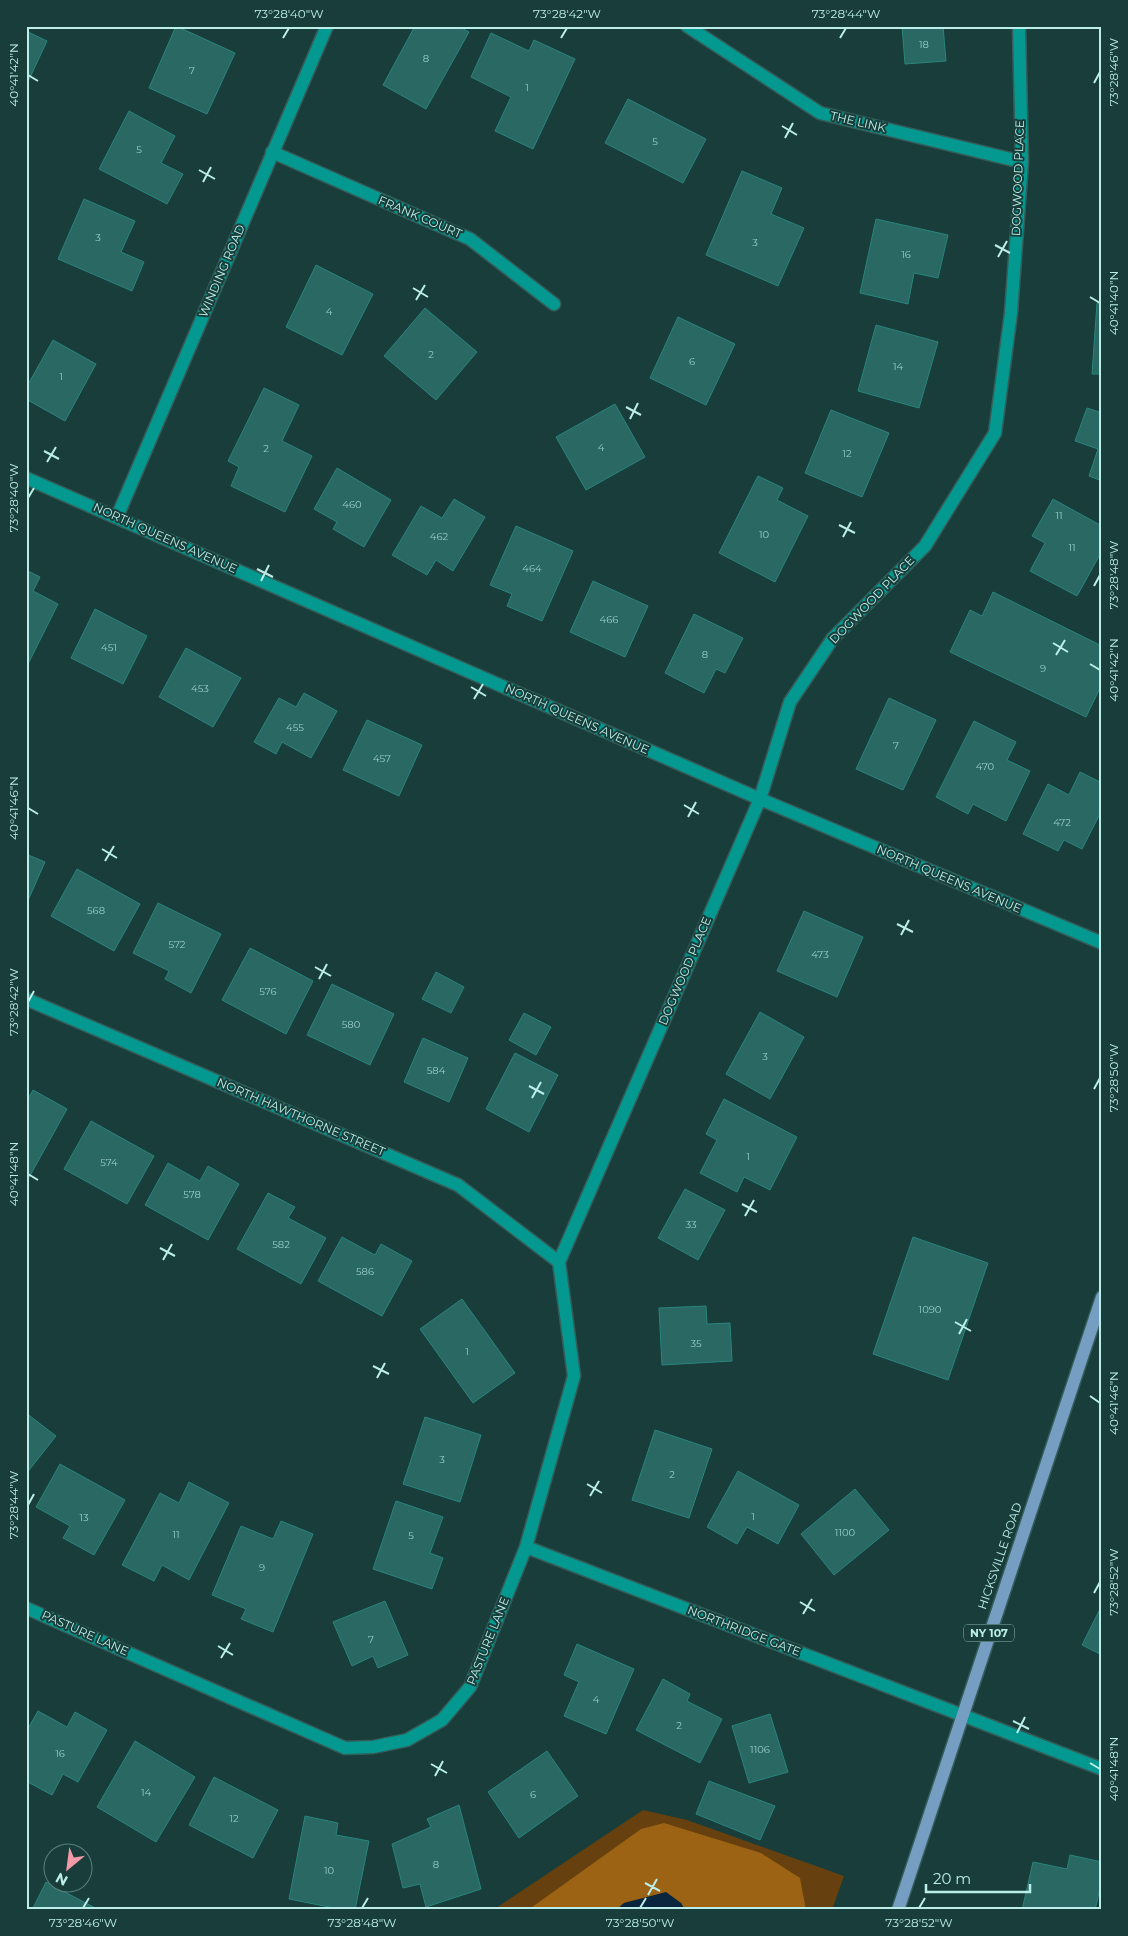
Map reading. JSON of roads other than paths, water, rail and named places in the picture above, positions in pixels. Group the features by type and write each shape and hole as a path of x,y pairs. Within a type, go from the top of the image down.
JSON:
{"main road":[{"name":"HICKSVILLE ROAD","path":"898,1910 1102,1297"}],"street":[{"name":"WINDING ROAD","path":"117,517 327,26"},
{"name":"THE LINK","path":"687,26 820,113 1022,162"},
{"name":"DOGWOOD PLACE","path":"559,1262 760,799 790,702 833,638 925,546 995,433 1012,313 1022,162 1019,26"},
{"name":"FRANK COURT","path":"272,152 470,239 554,304"},
{"name":"NORTH QUEENS AVENUE","path":"26,478 760,799 1102,943"},
{"name":"NORTH HAWTHORNE STREET","path":"26,999 458,1185 559,1262"},
{"name":"PASTURE LANE","path":"26,1608 345,1748 373,1746 407,1740 442,1720 470,1688 526,1548 574,1376 559,1262"},
{"name":"NORTHRIDGE GATE","path":"526,1548 1102,1769"}],"water":[{"path":"666,1892 681,1903 685,1910 616,1910 624,1903"}]}
